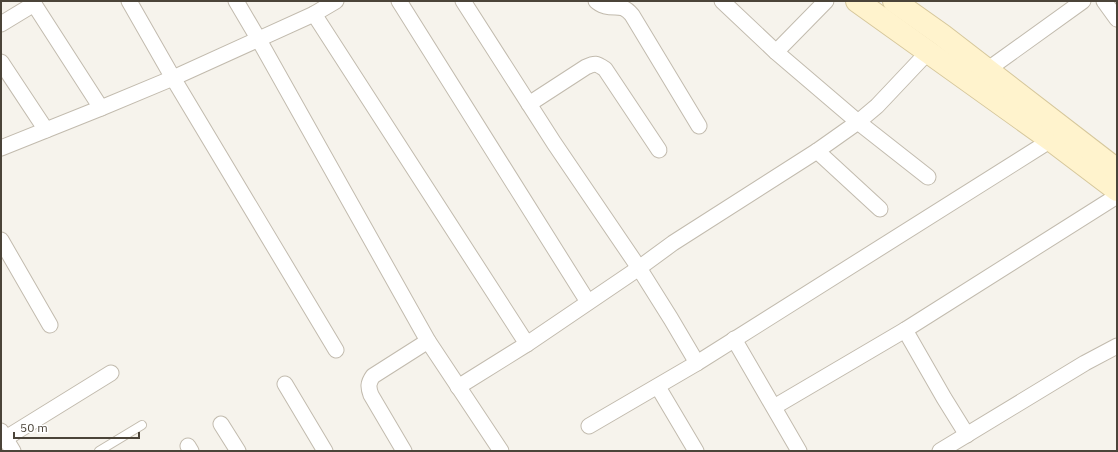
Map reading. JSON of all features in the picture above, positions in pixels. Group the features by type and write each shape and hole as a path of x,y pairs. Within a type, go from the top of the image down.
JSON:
{"street":[{"path":"129,1 173,78 336,350"},
{"path":"236,1 428,341 501,451"},
{"path":"399,1 588,302"},
{"path":"463,1 529,104 672,319 697,363"},
{"path":"596,1 604,6 622,7 633,5 632,15 699,126"},
{"path":"722,1 776,52 858,122 928,178"},
{"path":"776,52 826,1"},
{"path":"857,1 1051,140 1117,190"},
{"path":"894,1 942,35 1117,170"},
{"path":"987,70 1083,1"},
{"path":"1104,1 1117,19"},
{"path":"1,24 33,2 101,108"},
{"path":"1,148 173,78 233,50 259,40 314,14 331,2"},
{"path":"314,14 527,344"},
{"path":"458,387 527,344 638,268 673,242 817,151 858,122 877,106 928,52"},
{"path":"1,62 46,130"},
{"path":"529,104 586,67 594,64 599,65 604,69 659,150"},
{"path":"589,426 697,363 1051,140"},
{"path":"817,151 880,209"},
{"path":"774,407 905,330 1117,196"},
{"path":"1,240 50,325"},
{"path":"905,330 967,435"},
{"path":"734,339 799,451"},
{"path":"404,451 371,394 368,388 368,382 373,376 428,341"},
{"path":"940,451 1085,363 1117,346"},
{"path":"5,440 111,373"},
{"path":"285,384 325,451"},
{"path":"658,387 696,451"},
{"path":"221,424 238,451"}],"lane":[{"path":"99,451 142,425"}]}
